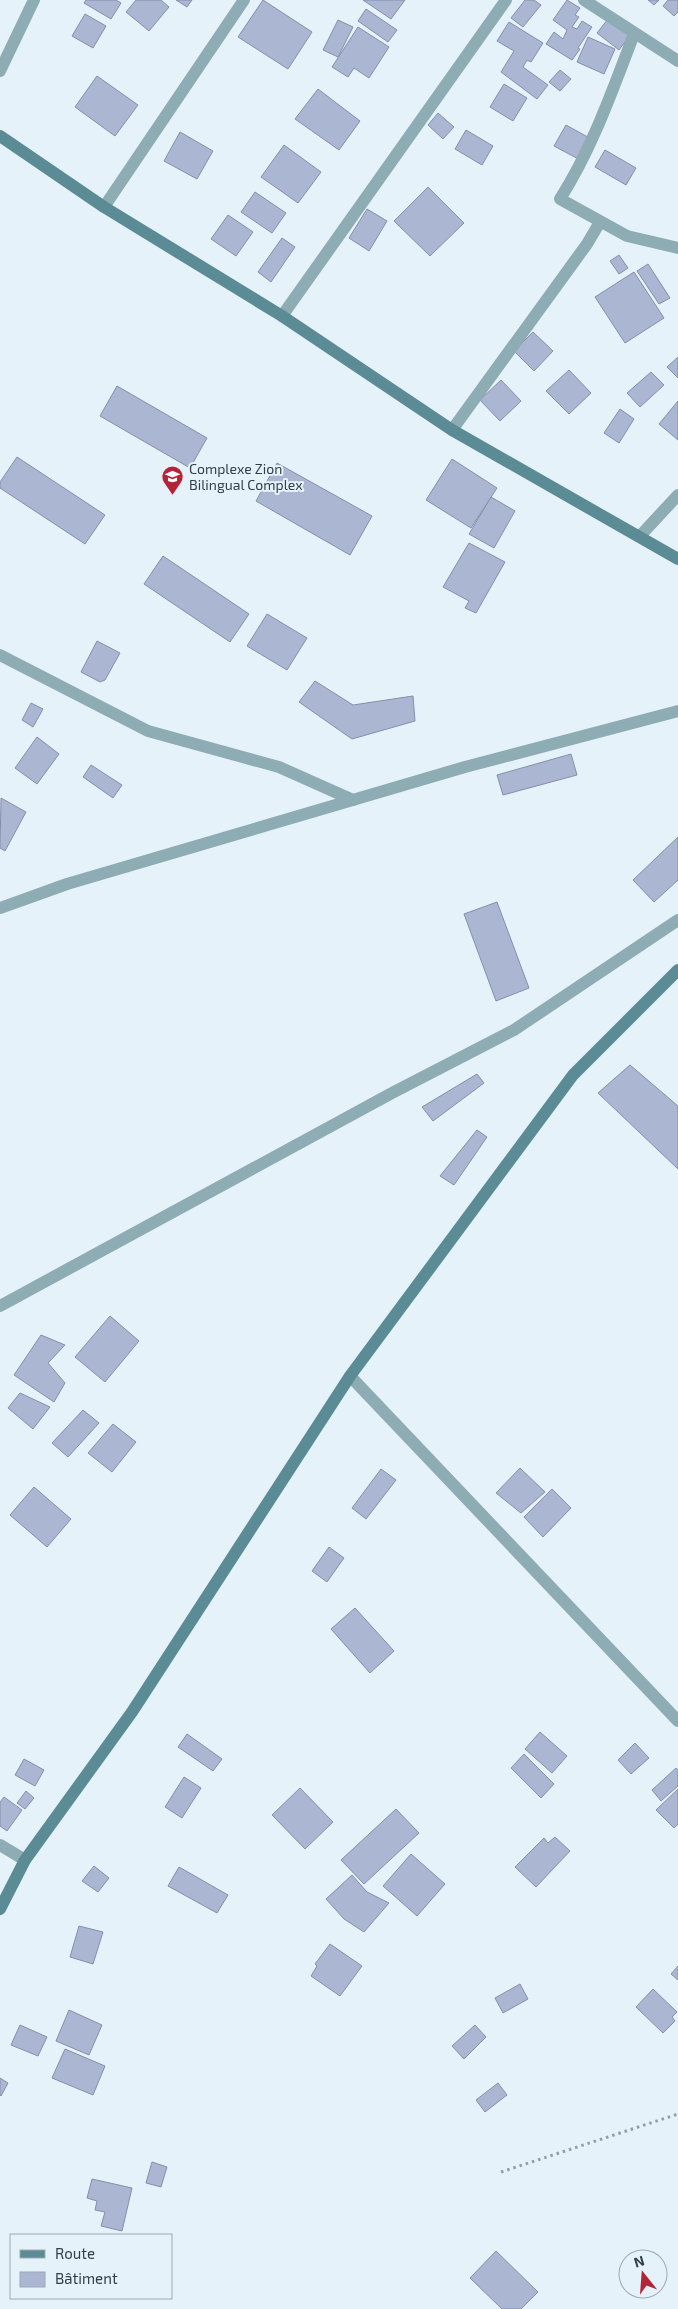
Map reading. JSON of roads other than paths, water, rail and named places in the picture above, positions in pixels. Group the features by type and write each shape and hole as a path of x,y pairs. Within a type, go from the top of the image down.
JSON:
{"street":[{"path":"0,72 34,0"},
{"path":"104,207 244,0"},
{"path":"282,316 506,0"},
{"path":"584,0 678,61"},
{"path":"634,34 574,177 560,199 627,236 678,248"},
{"path":"0,136 104,207 282,316 452,430 678,559"},
{"path":"452,430 587,244 600,222"},
{"path":"640,536 678,495"},
{"path":"0,655 148,731 279,767 353,800"},
{"path":"0,908 67,884 465,767 678,711"},
{"path":"0,1306 383,1098 514,1030 678,920"},
{"path":"0,1909 25,1860 132,1712 350,1376 573,1075 678,970"},
{"path":"350,1376 678,1721"},
{"path":"0,1845 25,1860"}],"place":[{"name":"Complexe Zion Bilingual Complex","path":"173,495"}]}
